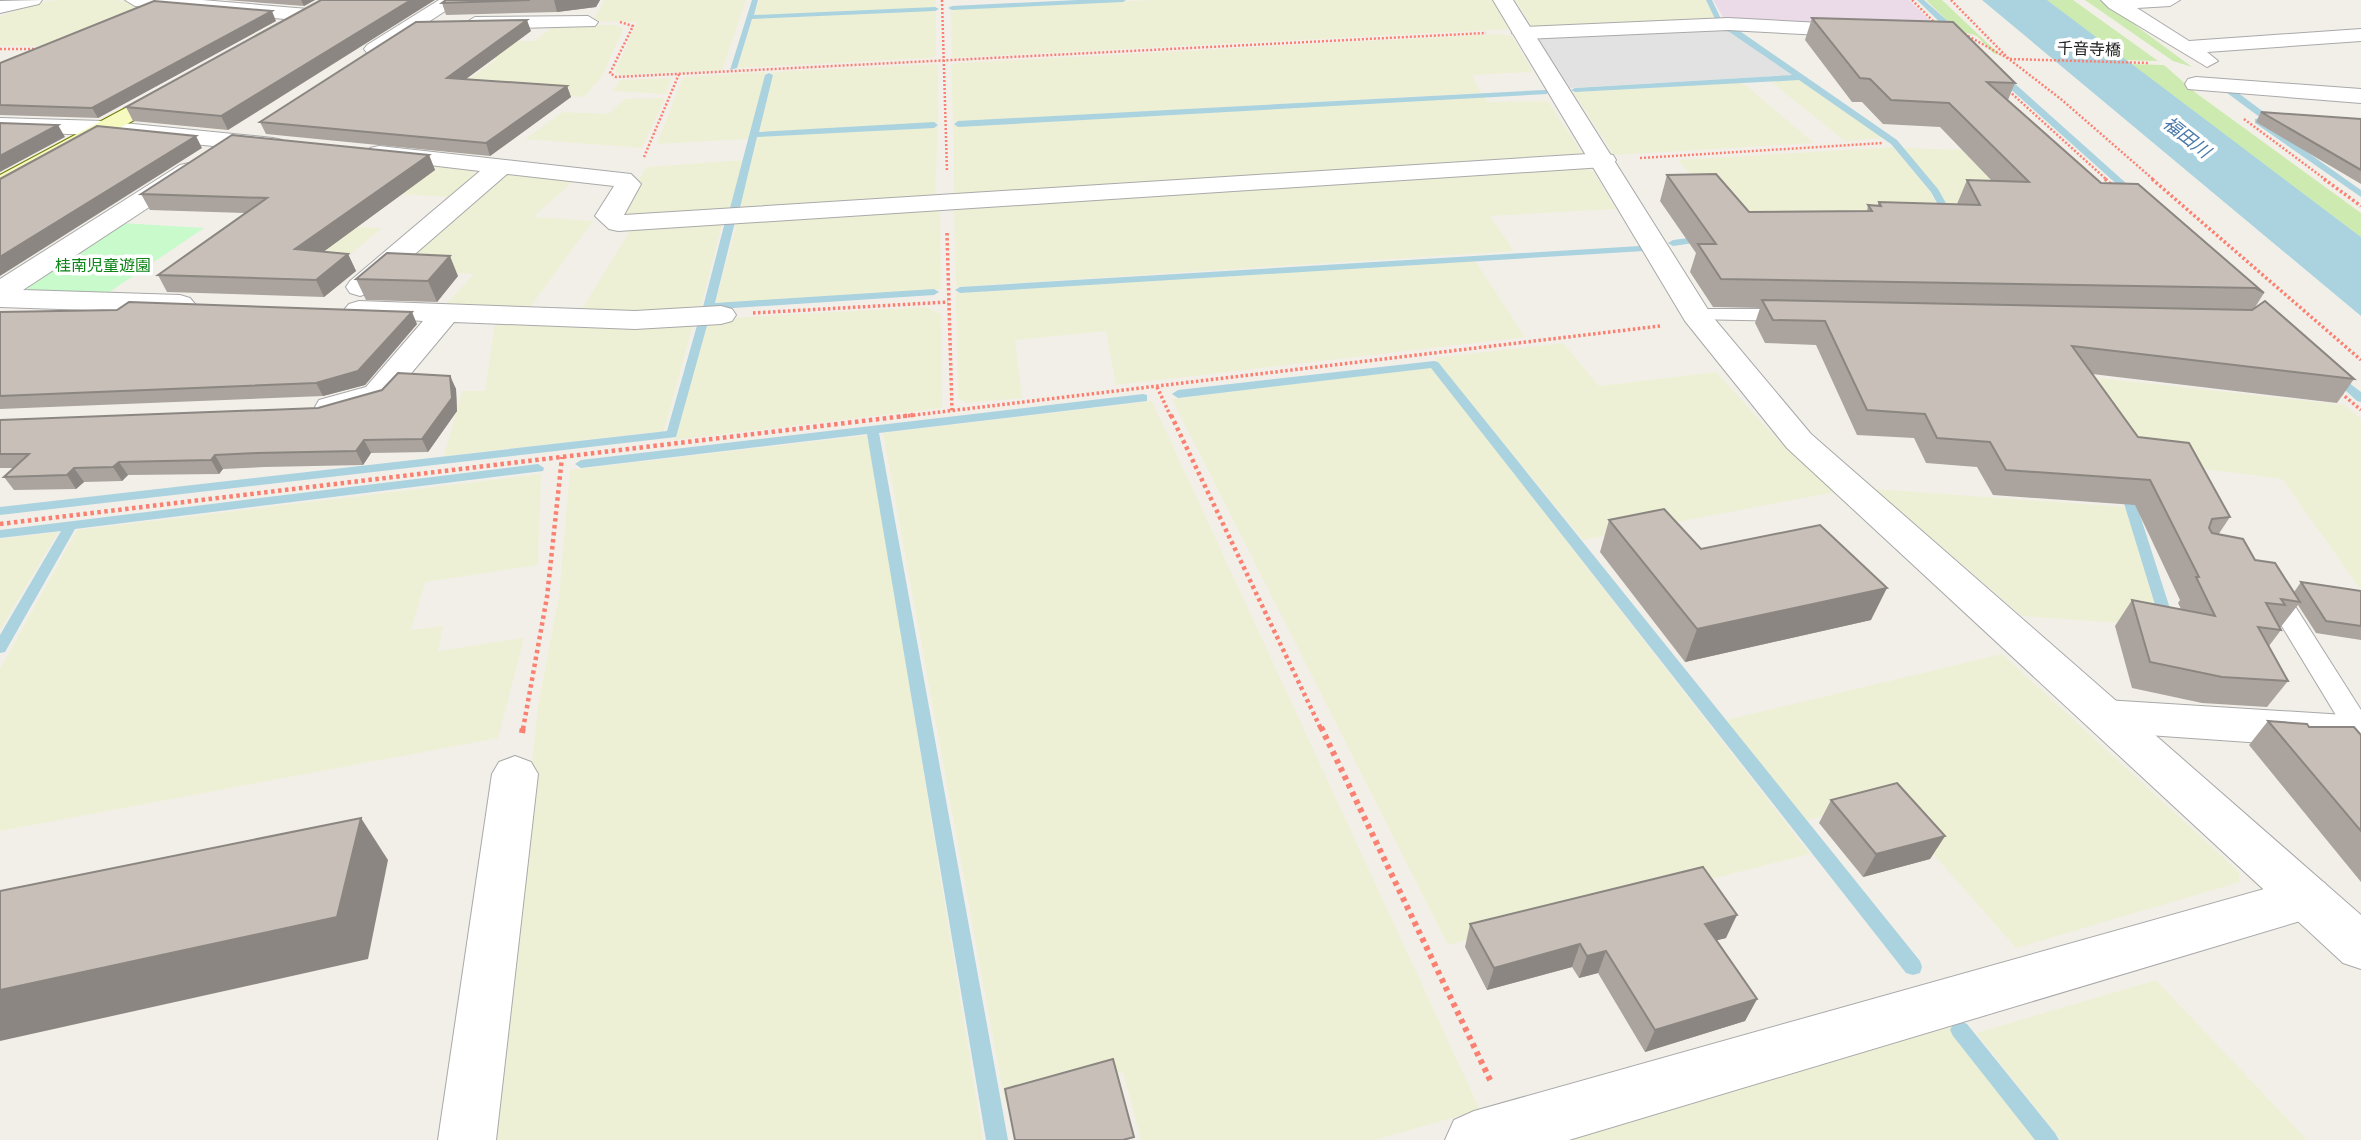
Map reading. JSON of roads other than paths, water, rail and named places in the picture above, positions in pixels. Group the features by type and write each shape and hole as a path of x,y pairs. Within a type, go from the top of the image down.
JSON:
{"main road":[{"path":"271,35 316,10"},
{"path":"0,185 199,75"}],"street":[{"path":"0,7 32,0"},
{"path":"135,0 316,10"},
{"path":"354,63 452,0"},
{"path":"1503,0 1699,318 1799,441 2361,947"},
{"path":"2114,2 2170,0"},
{"path":"2114,2 2249,88"},
{"path":"414,24 588,22"},
{"path":"1522,32 1728,24 1879,32"},
{"path":"2185,47 2361,35"},
{"path":"2196,84 2361,96"},
{"path":"0,292 264,121"},
{"path":"0,125 103,128 231,143 298,147"},
{"path":"351,150 621,179 628,184 608,216 618,223 1604,160"},
{"path":"499,168 333,309 635,320 721,315"},
{"path":"0,298 208,305"},
{"path":"298,410 325,409 377,394 446,313"},
{"path":"2105,716 2361,733"},
{"path":"467,1140 515,774"},
{"path":"1502,1136 2307,898"}],"lane":[{"path":"1699,318 1805,316"},
{"path":"2260,570 2361,733"}],"water":[{"name":"福田川","path":"1982,0 2047,0 2361,237 2361,316"}],"waterway":[{"path":"750,17 755,0"},
{"path":"952,8 1123,0"},
{"path":"1709,0 1719,19"},
{"path":"1920,0 1957,34"},
{"path":"750,17 935,9"},
{"path":"733,68 750,17"},
{"path":"1731,29 1800,77"},
{"path":"734,212 769,75"},
{"path":"2000,75 2133,194"},
{"path":"1575,90 1800,77"},
{"path":"1800,77 1894,142 1935,191 1951,221"},
{"path":"2226,88 2270,121 2258,121 2361,194"},
{"path":"958,124 1544,92"},
{"path":"754,135 934,125"},
{"path":"708,307 730,222"},
{"path":"1673,243 1704,239"},
{"path":"960,290 1640,249"},
{"path":"708,307 934,292"},
{"path":"0,511 672,434 703,322"},
{"path":"1178,394 1434,364 1913,967"},
{"path":"2336,376 2361,398"},
{"path":"581,464 1143,398"},
{"path":"872,430 997,1140"},
{"path":"71,525 538,468"},
{"path":"2125,487 2167,621"},
{"path":"0,534 71,525"},
{"path":"0,648 71,525"},
{"path":"1960,1030 2048,1140"}],"park label":[{"name":"桂南児童遊園","path":"103,265"}]}
